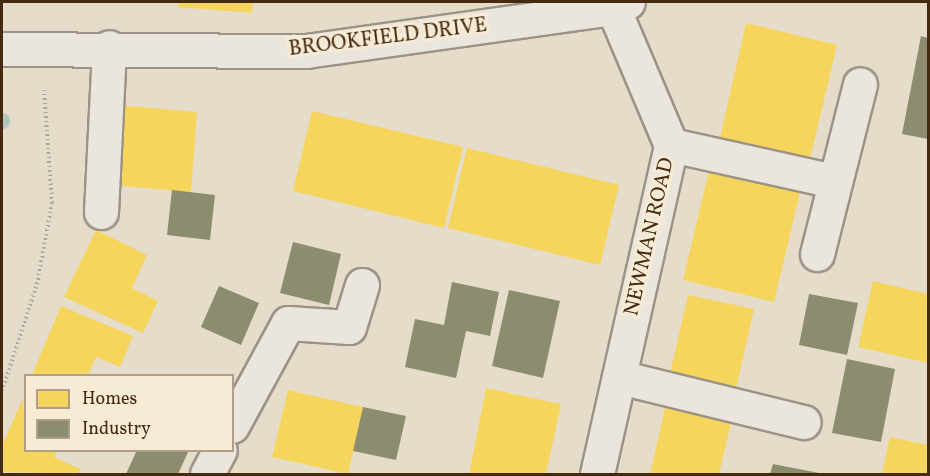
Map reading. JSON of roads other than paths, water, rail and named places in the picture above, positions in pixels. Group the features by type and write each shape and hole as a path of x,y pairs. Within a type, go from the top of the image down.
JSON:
{"street":[{"name":"BROOKFIELD DRIVE","path":"2,49 109,46 306,51 620,5"},
{"name":"NEWMAN ROAD","path":"597,474 671,145 620,5"},
{"path":"101,212 109,46"},
{"path":"817,254 860,84"},
{"path":"671,145 834,181"},
{"path":"234,422 288,323 349,327 362,285"},
{"path":"619,377 804,422"},
{"path":"207,474 219,452"}]}
